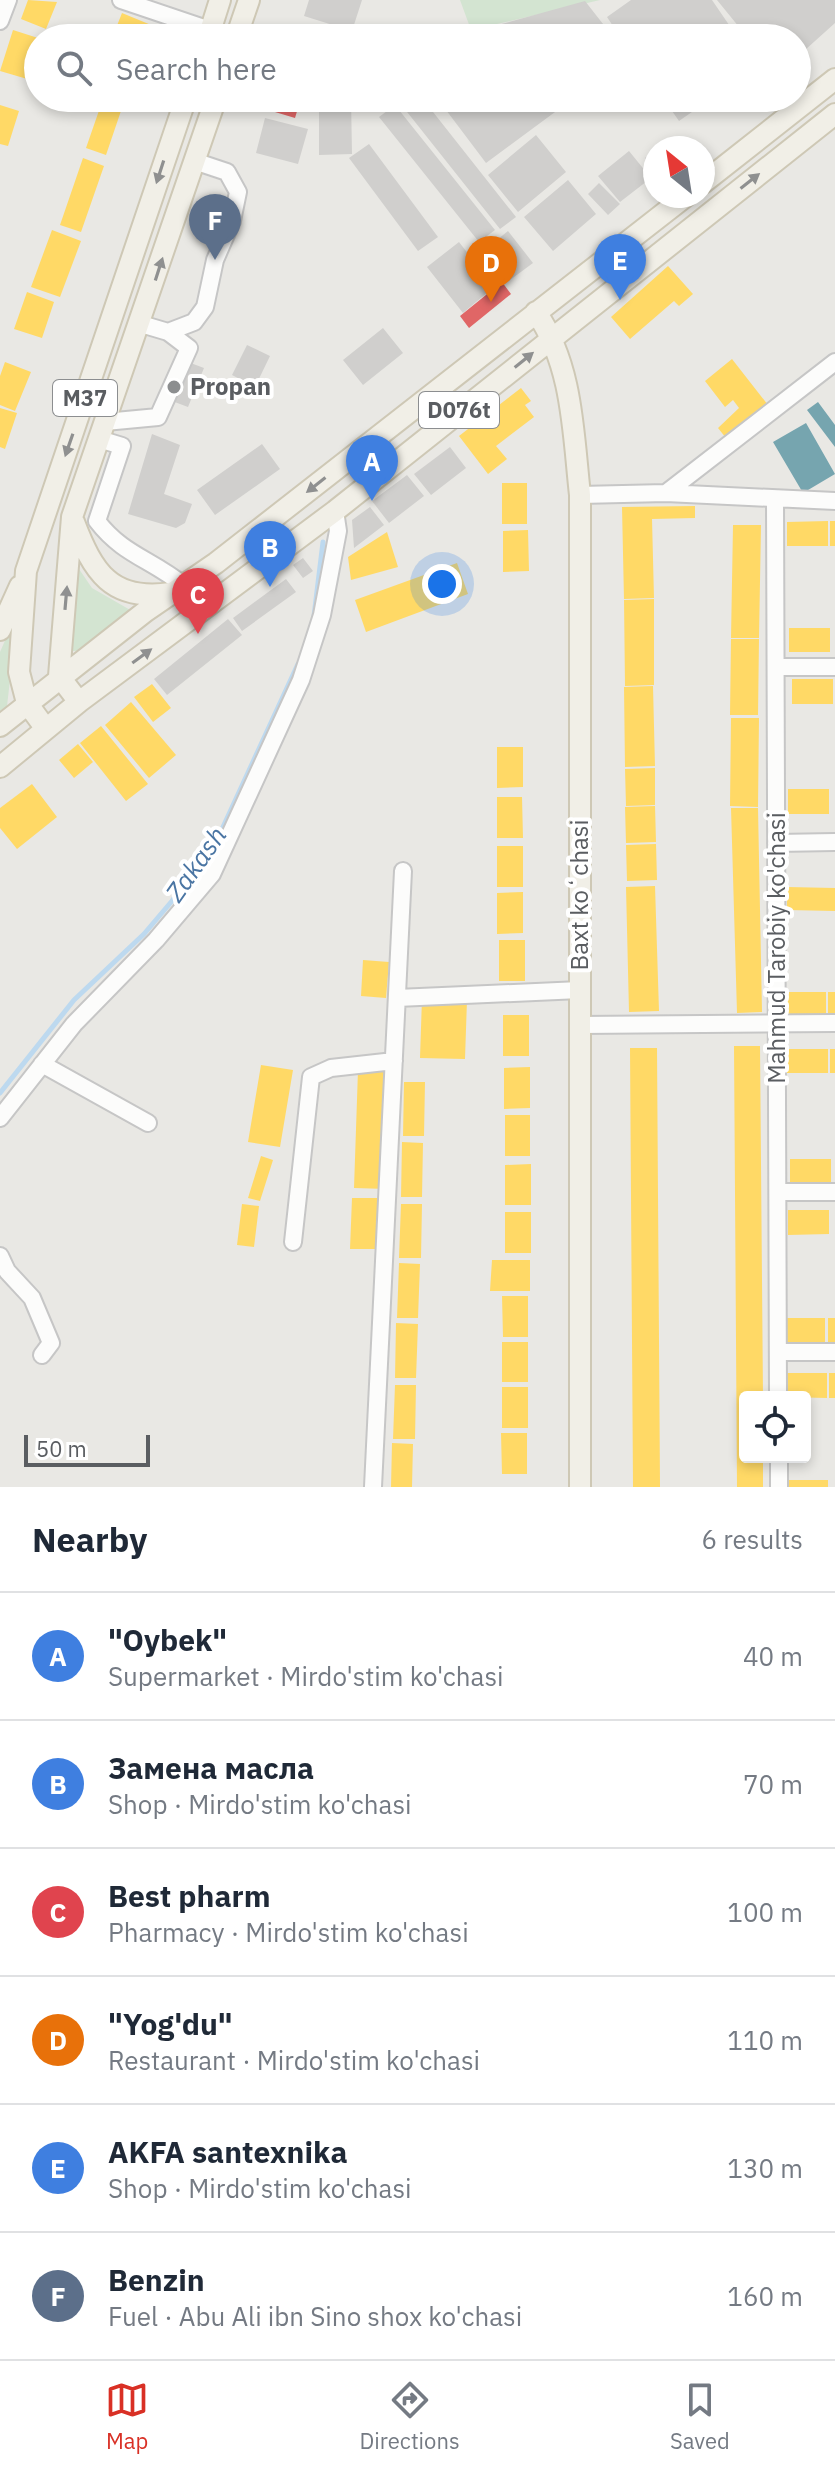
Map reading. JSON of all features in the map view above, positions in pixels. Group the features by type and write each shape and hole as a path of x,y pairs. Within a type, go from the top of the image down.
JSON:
{"main road":[{"path":"212,24 220,0"},
{"path":"241,24 249,0"},
{"path":"811,98 835,79"},
{"name":"M37","path":"0,630 26,571 181,112"},
{"name":"M37","path":"59,676 72,517 141,324 211,112"},
{"path":"715,174 793,112"},
{"name":"D076t","path":"79,702 335,511 835,114"},
{"name":"D076t","path":"59,676 177,589 670,208"},
{"name":"Baxt koʻchasi","path":"536,312 553,337 568,395 580,495 580,1487"},
{"path":"72,517 87,555 105,581 140,593 177,589"},
{"name":"M37","path":"26,571 19,672 27,703 46,729"},
{"path":"0,726 59,676 79,702 0,767"}],"street":[{"path":"0,21 8,0"},
{"path":"121,0 183,24"},
{"path":"168,332 194,322 205,307 215,260 232,221 238,192 227,172 194,161"},
{"path":"102,430 158,417 189,348 168,332 141,324"},
{"path":"666,493 835,362"},
{"path":"102,430 122,446 97,521 115,544 162,568 177,589"},
{"path":"580,495 666,493 835,501"},
{"name":"Mahmud Tarobiy ko'chasi","path":"775,500 778,1391"},
{"path":"0,1118 74,1024 156,940 212,874 301,680 322,615 338,531 335,511"},
{"path":"776,667 835,667"},
{"path":"776,843 835,842"},
{"path":"373,1487 403,871"},
{"path":"397,998 580,990"},
{"path":"580,1025 835,1023"},
{"path":"293,1242 311,1077 331,1068 394,1061"},
{"path":"42,1064 148,1123"},
{"path":"778,1192 835,1192"},
{"path":"0,1256 7,1271 32,1298 51,1343 42,1355"},
{"path":"778,1352 835,1352"},
{"path":"779,1463 779,1487"}],"green space":[{"path":"460,0 600,0 497,24 469,24"},
{"path":"79,569 92,588 132,611 78,651 71,651 66,645"},
{"path":"18,611 7,706 0,711 0,652"}],"building: Homes":[{"path":"28,0 57,2 48,24 34,24 21,19"},
{"path":"122,13 149,24 118,24"},
{"path":"13,30 24,34 24,78 0,71"},
{"path":"0,105 19,111 8,146 0,144"},
{"path":"98,112 121,112 106,155 86,148"},
{"path":"83,158 104,166 81,232 60,225"},
{"path":"52,230 81,241 60,297 31,287"},
{"path":"668,266 693,294 679,306 674,301 630,339 611,317"},
{"path":"27,292 54,302 42,338 14,329"},
{"path":"732,359 768,405 726,438 718,428 739,408 733,400 725,407 705,381"},
{"path":"5,362 31,372 15,411 0,405 0,376"},
{"path":"521,388 531,401 525,405 534,417 496,446 507,459 488,474 459,436"},
{"path":"0,408 17,413 5,449 0,447"},
{"path":"502,483 527,483 527,524 502,524"},
{"path":"695,506 695,518 652,519 654,598 624,599 622,507"},
{"path":"828,521 828,546 787,546 787,522"},
{"path":"830,521 835,521 835,546 830,546"},
{"path":"733,525 761,525 759,638 731,638"},
{"path":"528,530 529,571 503,572 503,531"},
{"path":"387,532 398,567 351,580 348,557"},
{"path":"457,563 468,594 366,632 355,600"},
{"path":"654,599 654,685 625,686 624,600"},
{"path":"789,628 830,628 830,652 789,652"},
{"path":"731,639 759,639 758,715 730,715"},
{"path":"792,679 833,679 833,704 792,704"},
{"path":"152,684 171,708 153,722 134,697"},
{"path":"653,686 655,766 625,767 624,687"},
{"path":"131,702 176,755 149,778 105,725"},
{"path":"731,718 759,718 758,807 730,806"},
{"path":"101,726 148,784 126,801 80,743"},
{"path":"78,744 93,762 74,778 59,760"},
{"path":"497,747 523,747 523,787 497,788"},
{"path":"655,768 655,805 626,806 625,769"},
{"path":"32,784 57,817 17,849 0,828 0,808"},
{"path":"788,789 829,789 829,814 788,814"},
{"path":"497,797 522,797 523,838 497,838"},
{"path":"655,806 656,842 626,843 625,807"},
{"path":"731,808 758,808 762,1012 737,1013"},
{"path":"656,844 657,880 627,881 626,845"},
{"path":"497,846 523,846 523,887 497,887"},
{"path":"655,886 659,1011 629,1012 626,887"},
{"path":"787,887 835,888 835,911 787,910"},
{"path":"523,892 523,933 497,934 497,893"},
{"path":"499,940 525,940 525,981 499,981"},
{"path":"363,960 389,962 386,998 361,996"},
{"path":"785,992 826,992 826,1016 785,1017"},
{"path":"828,992 835,992 835,1016 828,1016"},
{"path":"422,998 467,1000 465,1059 420,1058"},
{"path":"503,1015 529,1015 529,1056 503,1056"},
{"path":"734,1046 760,1046 763,1391 739,1391 739,1463 763,1463 763,1487 737,1487"},
{"path":"630,1048 657,1048 660,1487 633,1487"},
{"path":"787,1049 828,1049 828,1073 787,1073"},
{"path":"830,1049 835,1049 835,1073 830,1073"},
{"path":"261,1065 293,1070 280,1147 248,1142"},
{"path":"530,1067 530,1108 504,1109 504,1068"},
{"path":"358,1070 391,1071 387,1189 354,1188"},
{"path":"404,1082 425,1082 424,1136 403,1136"},
{"path":"505,1115 530,1115 530,1156 505,1156"},
{"path":"402,1142 423,1143 422,1197 401,1197"},
{"path":"261,1156 273,1160 260,1201 248,1198"},
{"path":"790,1159 831,1159 831,1183 790,1184"},
{"path":"531,1164 531,1205 505,1205 505,1165"},
{"path":"352,1198 380,1198 379,1249 350,1249"},
{"path":"242,1204 259,1206 254,1247 237,1245"},
{"path":"401,1204 422,1204 421,1258 399,1258"},
{"path":"788,1210 829,1210 829,1234 788,1235"},
{"path":"505,1212 531,1212 531,1253 505,1253"},
{"path":"492,1260 530,1260 530,1291 490,1291"},
{"path":"399,1263 420,1264 418,1318 397,1318"},
{"path":"502,1296 528,1296 528,1337 503,1337"},
{"path":"785,1318 825,1318 825,1342 785,1343"},
{"path":"828,1318 835,1318 835,1343 828,1343"},
{"path":"396,1323 418,1324 416,1378 395,1378"},
{"path":"502,1342 528,1342 528,1382 502,1382"},
{"path":"786,1373 827,1373 827,1398 811,1398 811,1391 786,1391"},
{"path":"829,1373 835,1373 835,1398 829,1398"},
{"path":"395,1385 416,1385 415,1439 393,1439"},
{"path":"502,1387 528,1387 528,1428 502,1428"},
{"path":"501,1433 527,1433 527,1474 502,1474"},
{"path":"392,1443 413,1444 412,1487 391,1487"},
{"path":"788,1480 828,1480 828,1487 788,1487"}],"building: Shops":[{"path":"275,112 297,112 295,118"},
{"path":"502,282 511,294 469,328 460,316"}],"building: Public":[{"path":"818,402 835,425 835,447 807,410"},
{"path":"806,423 835,474 803,493 773,442"}],"building: Other":[{"path":"309,0 362,0 354,24 330,24 304,16"},
{"path":"631,0 712,0 728,24 612,24 607,17"},
{"path":"717,0 835,0 835,23 811,45 811,24 737,24"},
{"path":"585,1 603,24 501,24"},
{"path":"319,112 351,112 352,154 319,155"},
{"path":"386,112 401,112 495,230 479,242 379,117"},
{"path":"407,112 433,112 516,217 500,229"},
{"path":"448,112 555,112 486,163"},
{"path":"673,112 692,112 679,121"},
{"path":"265,118 308,129 298,164 256,153"},
{"path":"536,135 566,172 518,212 488,175"},
{"path":"369,144 438,237 418,251 349,158"},
{"path":"629,151 643,168 643,184 620,202 598,176"},
{"path":"568,180 596,214 553,251 524,217"},
{"path":"599,183 620,204 608,215 588,194"},
{"path":"508,231 533,263 506,283 482,252"},
{"path":"459,242 494,287 463,313 427,267"},
{"path":"383,328 403,353 363,385 343,360"},
{"path":"247,345 270,356 255,387 232,375"},
{"path":"188,362 204,368 188,407 172,401"},
{"path":"152,434 180,445 164,494 192,504 185,523 176,528 128,514"},
{"path":"262,444 280,469 215,515 197,490"},
{"path":"450,447 466,468 431,495 414,474"},
{"path":"407,475 424,496 389,523 372,501"},
{"path":"370,507 384,525 354,548 352,520"},
{"path":"303,558 313,571 303,578 293,565"},
{"path":"286,579 296,592 242,631 233,618"},
{"path":"228,619 242,635 167,695 154,679"}],"waterway":[{"name":"Zakash","path":"314,616 323,542"},
{"name":"Zakash","path":"0,1093 74,1000 144,934 218,838 298,664"}],"place":[{"name":"Benzin","path":"215,260"},
{"name":"AKFA santexnika","path":"620,300"},
{"name":"\"Yog'du\"","path":"491,302"},
{"name":"Propan","path":"174,387"},
{"name":"\"Oybek\"","path":"372,501"},
{"name":"Замена масла","path":"270,587"},
{"name":"Best pharm","path":"198,634"}]}
